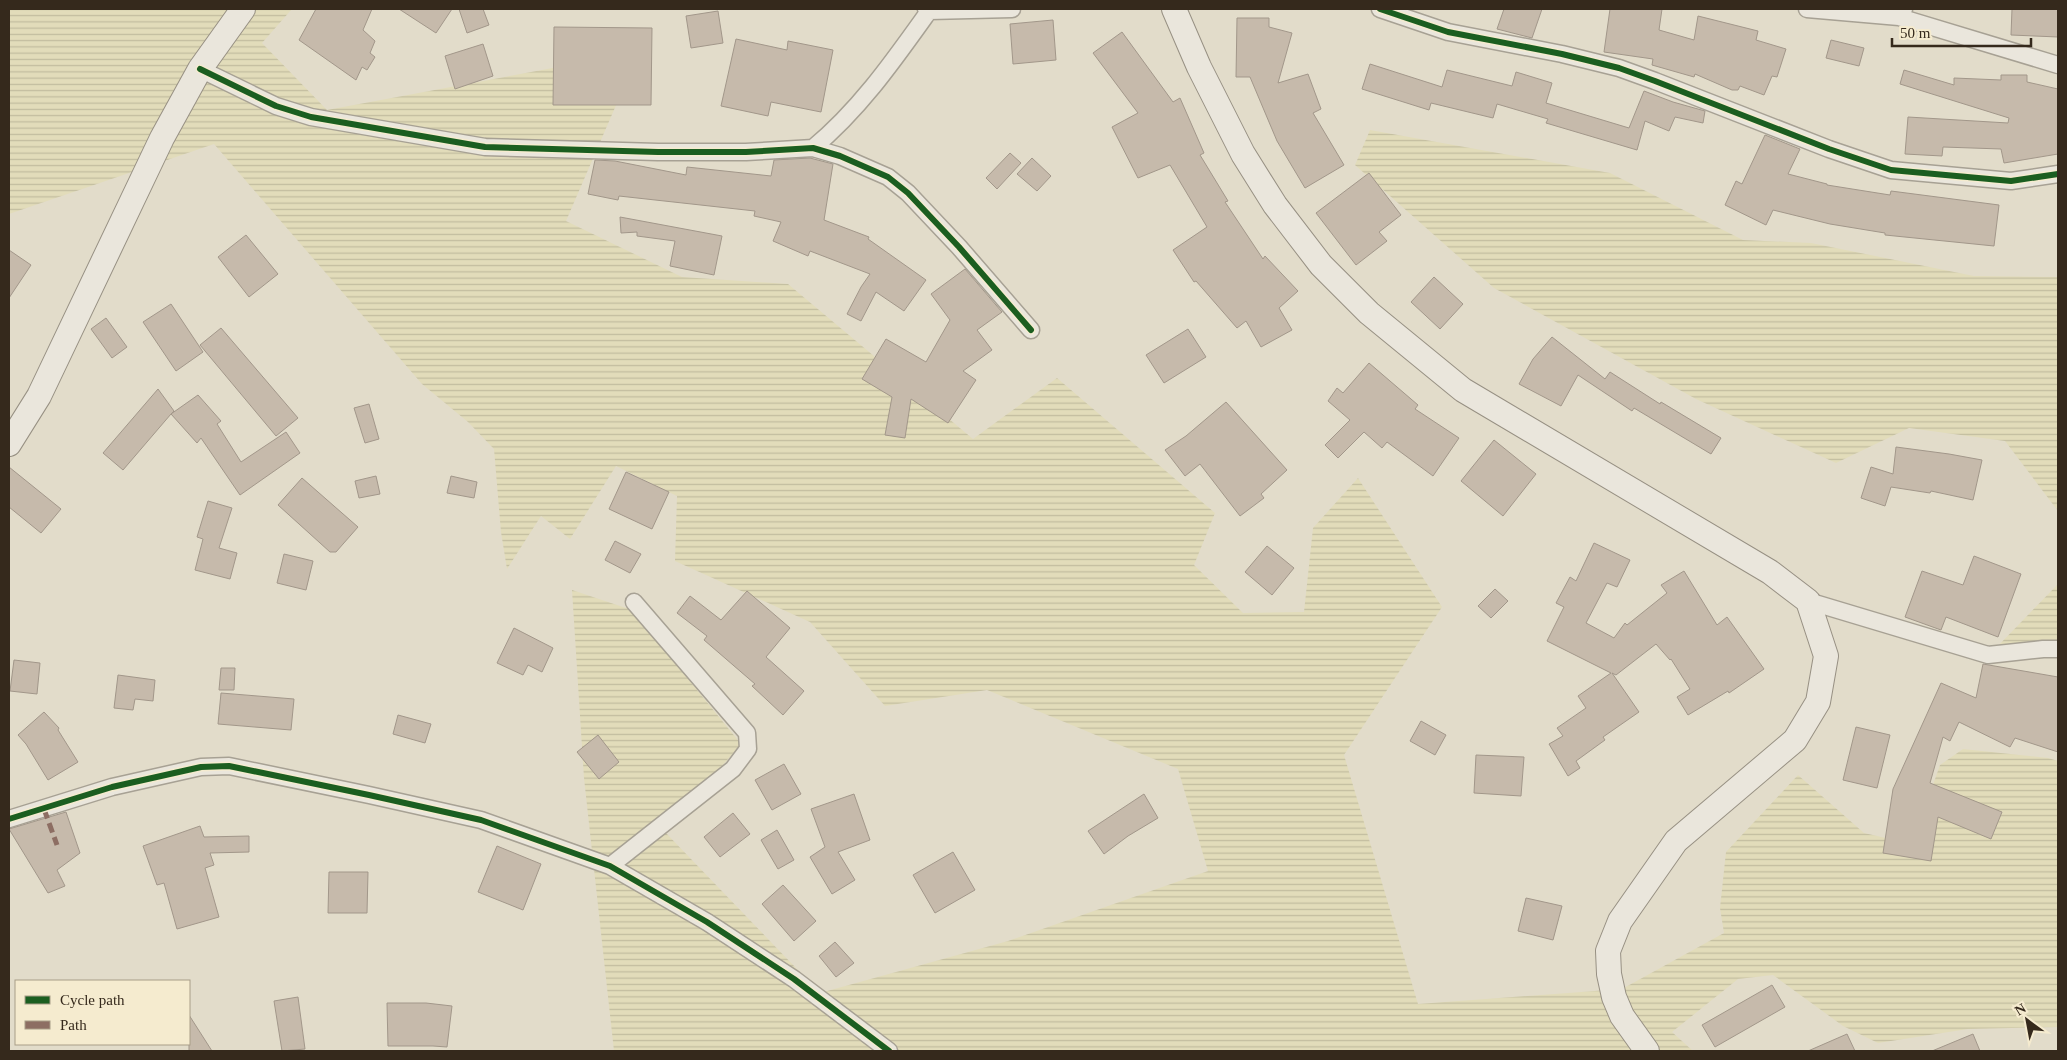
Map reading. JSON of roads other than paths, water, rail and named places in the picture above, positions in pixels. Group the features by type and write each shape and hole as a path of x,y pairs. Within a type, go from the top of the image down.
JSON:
{"main road":[{"path":"9,444 39,396 162,138 200,69 243,9"},
{"path":"1174,9 1198,67 1247,161 1275,204 1321,265 1369,313 1463,390 1770,572 1808,601 1826,656 1818,702 1795,740 1676,841 1620,921 1608,951 1609,974 1614,996 1622,1016 1647,1051"}],"street":[{"path":"813,148 854,110 892,62 927,10 1012,9"},
{"path":"1380,9 1448,32 1562,54 1618,68 1829,149 1891,170 2011,181 2058,174"},
{"path":"1806,9 1902,13 2058,65"},
{"path":"200,69 276,106 311,118 485,147 658,152 746,152 813,148 840,156 888,177 908,193 959,247 1031,330"},
{"path":"1808,601 1988,655 2058,649"},
{"path":"610,866 733,769 748,749 747,733 634,602"},
{"path":"9,819 112,787 201,767 230,766 481,820 610,866 707,922 794,979 889,1051"}]}
